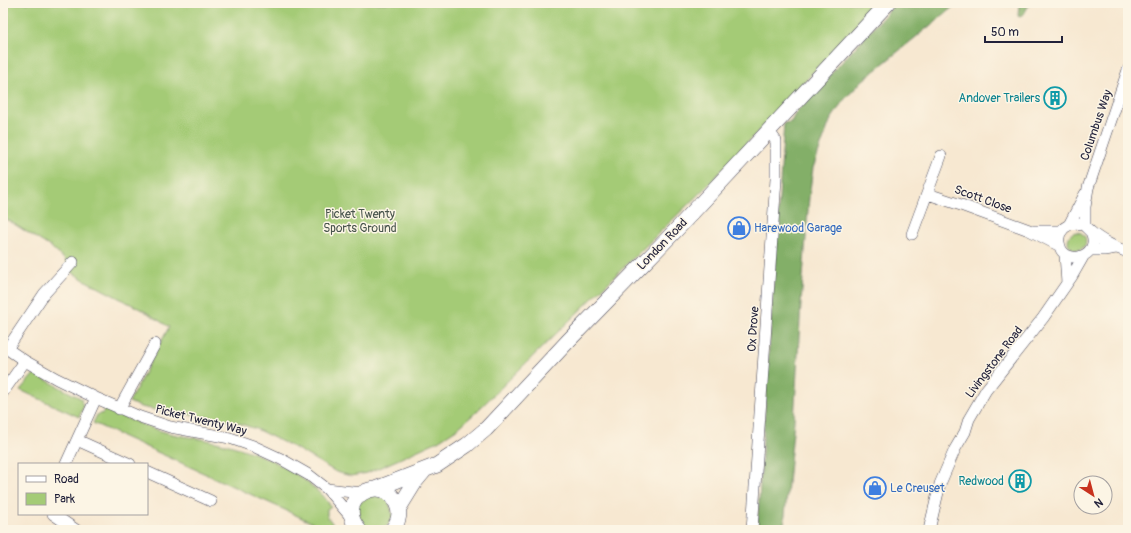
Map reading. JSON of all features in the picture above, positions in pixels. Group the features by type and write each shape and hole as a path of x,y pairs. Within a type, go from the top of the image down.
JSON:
{"main road":[{"name":"London Road","path":"368,491 425,470 442,462 467,445 486,429 769,131 888,3"},
{"name":"London Road","path":"392,530 397,523 399,508 415,482 425,470"},
{"path":"355,526 351,510 353,504 368,491 383,490 396,500 399,508"}],"street":[{"name":"Columbus Way","path":"1088,229 1085,207 1088,188 1128,70"},
{"name":"Ox Drove","path":"752,530 776,179 776,141 769,131"},
{"path":"912,234 941,156"},
{"name":"Columbus Way","path":"1065,228 1088,188"},
{"name":"Scott Close","path":"928,194 961,204 1028,230 1062,250"},
{"path":"1067,283 1059,239 1065,228 1074,223 1088,229 1116,248 1128,252"},
{"name":"Scott Close","path":"1028,230 1065,228"},
{"path":"1087,253 1093,243 1088,229"},
{"path":"1062,250 1072,257 1080,257 1087,253 1116,248"},
{"name":"Livingstone Road","path":"928,530 940,484 955,450 965,432 969,420 986,390 1034,331 1087,253"},
{"path":"5,347 44,294 73,262"},
{"path":"119,409 155,344"},
{"name":"Picket Twenty Way","path":"5,347 25,361 119,409 170,428 218,436 253,446 294,466 327,489"},
{"path":"3,392 25,361"},
{"path":"66,463 96,398"},
{"path":"77,440 128,463"},
{"path":"148,472 211,500"},
{"path":"327,489 368,491"},
{"path":"327,489 355,526"},
{"path":"55,515 76,530"}],"green space":[{"name":"Picket Twenty Sports Ground","path":"3,3 875,3 852,31 708,185 474,414 458,428 438,441 367,473 351,476 336,472 297,449 256,429 235,422 156,410 141,407 129,402 169,327 146,312 73,273 65,260 52,248 3,217"},
{"path":"896,3 958,3 863,80 844,100 830,121 813,168 809,197 794,421 784,525 781,530 757,530 784,123 791,122 796,112"},
{"path":"1019,3 1030,3 1024,14 1019,17 1018,16"},
{"path":"1077,232 1081,233 1085,237 1085,245 1081,249 1077,250 1073,249 1069,245 1068,241 1069,237 1073,233"},
{"path":"34,374 82,399 81,402 84,406 79,417 20,390"},
{"path":"105,409 160,431 232,446 279,464 308,482 331,506 327,509 327,516 337,530 327,530 93,423 97,415 103,413"},
{"path":"372,494 388,499 393,516 386,527 380,530 369,529 360,524 358,504"}],"place":[{"name":"Andover Trailers","path":"1055,98"},
{"name":"Harewood Garage","path":"739,228"},
{"name":"Redwood","path":"1020,481"},
{"name":"Le Creuset","path":"875,488"}]}
